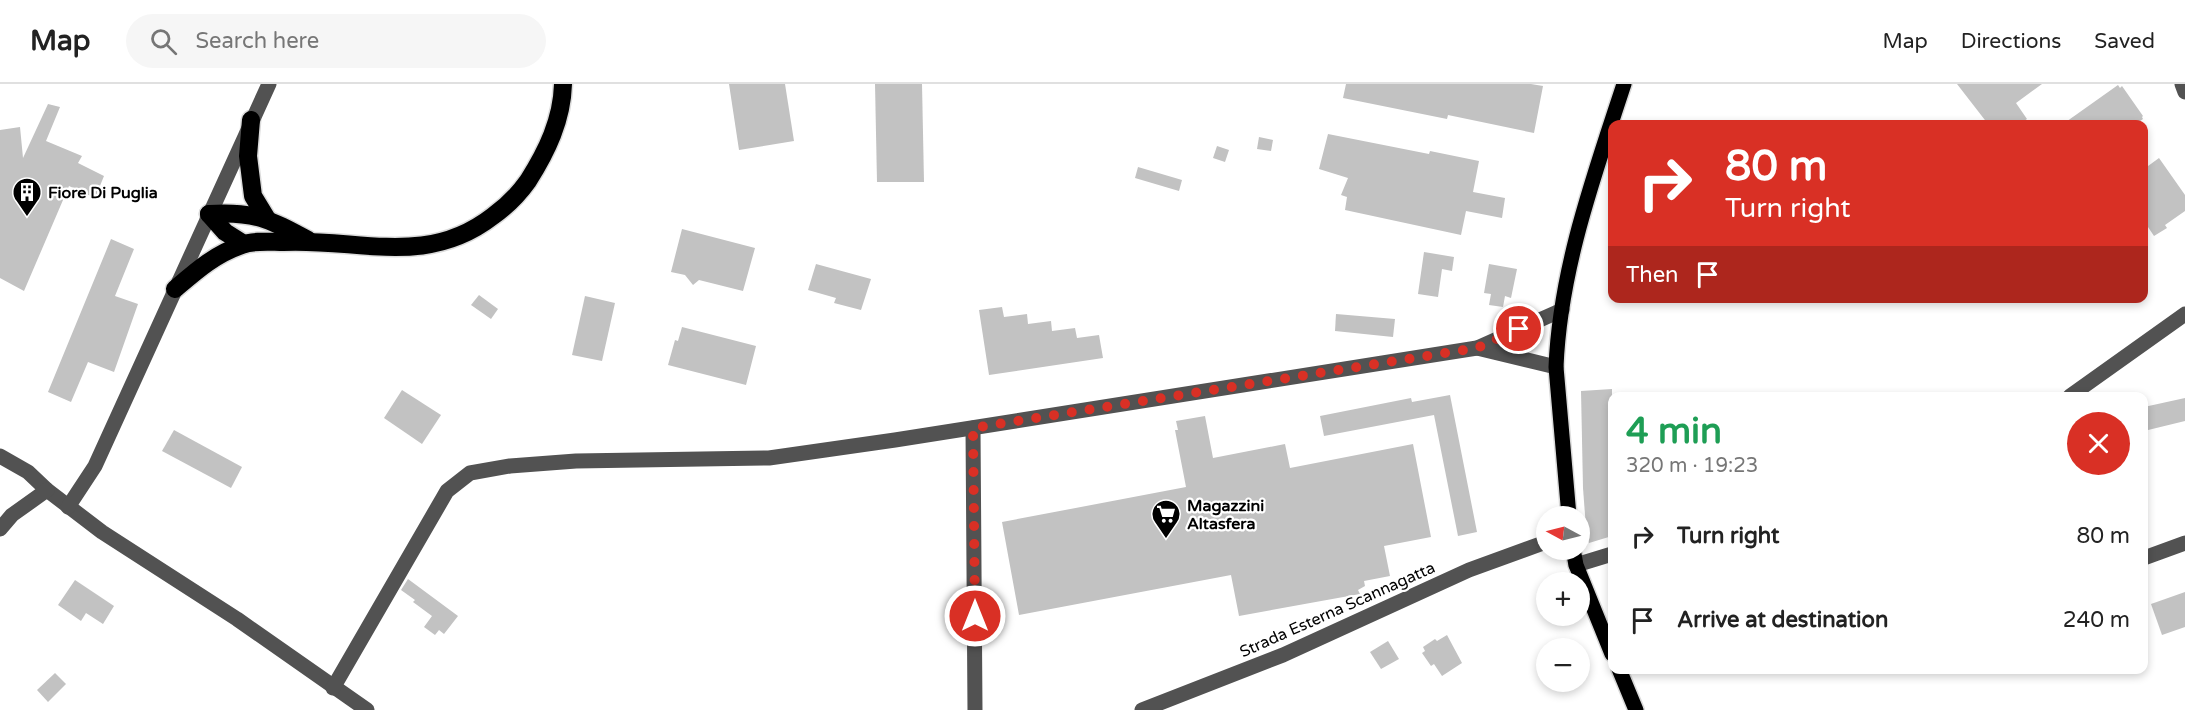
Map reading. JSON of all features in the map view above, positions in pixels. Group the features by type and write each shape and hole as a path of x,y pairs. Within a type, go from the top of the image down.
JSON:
{"highway":[{"path":"175,289 207,261 244,244 309,240 398,248 440,244 477,229 509,204 542,159 556,127 563,99 563,84"},
{"path":"251,120 248,156 253,196 267,219"},
{"path":"209,214 236,212 267,219 309,240"},
{"path":"209,214 225,232 244,244"}],"main road":[{"path":"1613,120 1624,84"},
{"path":"1568,506 1556,367 1557,343 1577,232 1608,134"},
{"path":"1575,560 1608,644"},
{"path":"1621,674 1636,710"}],"street":[{"path":"68,507 95,466 268,84"},
{"path":"2182,84 2185,92"},
{"path":"333,688 447,491 470,473 510,466 576,461 769,458 973,428 1477,348 1562,310"},
{"path":"2076,392 2185,314"},
{"path":"1477,348 1556,367"},
{"path":"973,428 975,710"},
{"path":"0,456 28,472 46,490 102,532 237,619 367,710"},
{"path":"0,528 12,515 46,490"},
{"path":"2148,557 2185,543"},
{"name":"Strada Esterna Scannagatta","path":"1142,710 1283,655 1469,570 1536,546"},
{"path":"1576,565 1608,555"}],"building":[{"path":"729,84 785,84 794,141 739,150"},
{"path":"875,84 922,84 924,182 877,182"},
{"path":"1346,84 1531,84 1543,86 1534,133 1448,115 1447,119 1343,98"},
{"path":"1957,84 2042,84 2016,103 2026,120 1985,120"},
{"path":"2118,85 2120,88 2122,86 2143,116 2142,120 2069,120"},
{"name":"Fiore Di Puglia","path":"48,104 60,107 46,141 82,156 78,163 104,176 95,198 69,186 24,291 0,278 0,130 20,127 23,158"},
{"path":"1328,134 1429,154 1430,151 1479,161 1473,192 1505,198 1502,218 1466,211 1461,235 1345,210 1347,197 1341,195 1348,178 1319,169"},
{"path":"1259,137 1273,140 1271,151 1257,149"},
{"path":"1217,146 1229,150 1225,162 1213,158"},
{"path":"2159,158 2185,195 2185,211 2165,225 2167,228 2154,236 2148,227 2148,166"},
{"path":"1138,167 1182,180 1179,191 1135,178"},
{"path":"682,229 755,248 743,291 699,280 693,285 685,275 671,272"},
{"path":"111,239 134,249 115,296 138,304 114,372 88,362 71,402 48,392"},
{"path":"1424,252 1454,257 1452,271 1442,269 1438,297 1418,294"},
{"path":"816,264 871,279 861,310 834,303 836,298 808,290"},
{"path":"1489,264 1517,269 1511,298 1505,296 1503,307 1489,305 1491,294 1484,293"},
{"path":"479,295 498,309 491,319 471,305"},
{"path":"585,296 615,303 602,361 572,355"},
{"path":"1002,307 1004,317 1027,314 1028,324 1051,321 1052,331 1075,328 1077,338 1099,335 1103,358 989,375 979,310"},
{"path":"1336,314 1395,319 1393,337 1335,331"},
{"path":"682,327 756,346 746,385 668,365 675,340 678,341"},
{"path":"1612,389 1612,392 1608,392 1608,537 1590,543 1590,506 1584,506 1581,391"},
{"path":"402,390 441,415 422,444 384,418"},
{"path":"1450,395 1477,532 1458,536 1434,415 1324,436 1320,416 1411,398 1412,402"},
{"path":"2185,398 2185,421 2148,430 2148,406"},
{"path":"1205,416 1213,458 1285,444 1290,468 1413,444 1431,537 1384,546 1390,576 1364,581 1365,586 1358,590 1360,594 1239,616 1231,575 1019,615 1002,522 1186,487 1175,430 1178,430 1176,421"},
{"path":"174,430 242,467 231,488 162,451"},
{"path":"408,579 458,616 444,634 439,630 435,635 424,627 432,616 401,590"},
{"path":"75,580 114,606 103,624 86,613 81,621 58,605"},
{"path":"2185,592 2185,627 2162,635 2151,604"},
{"path":"1447,635 1462,663 1442,676 1434,664 1431,666 1422,653 1425,651 1423,647"},
{"path":"1388,641 1399,659 1381,669 1370,652"},
{"path":"55,673 66,684 48,702 37,690"}],"place":[{"name":"Fiore Di Puglia","path":"27,218"},
{"name":"Magazzini Altasfera","path":"1166,540"}],"route":[{"path":"975,616 973,428 1477,348 1519,329"}]}
